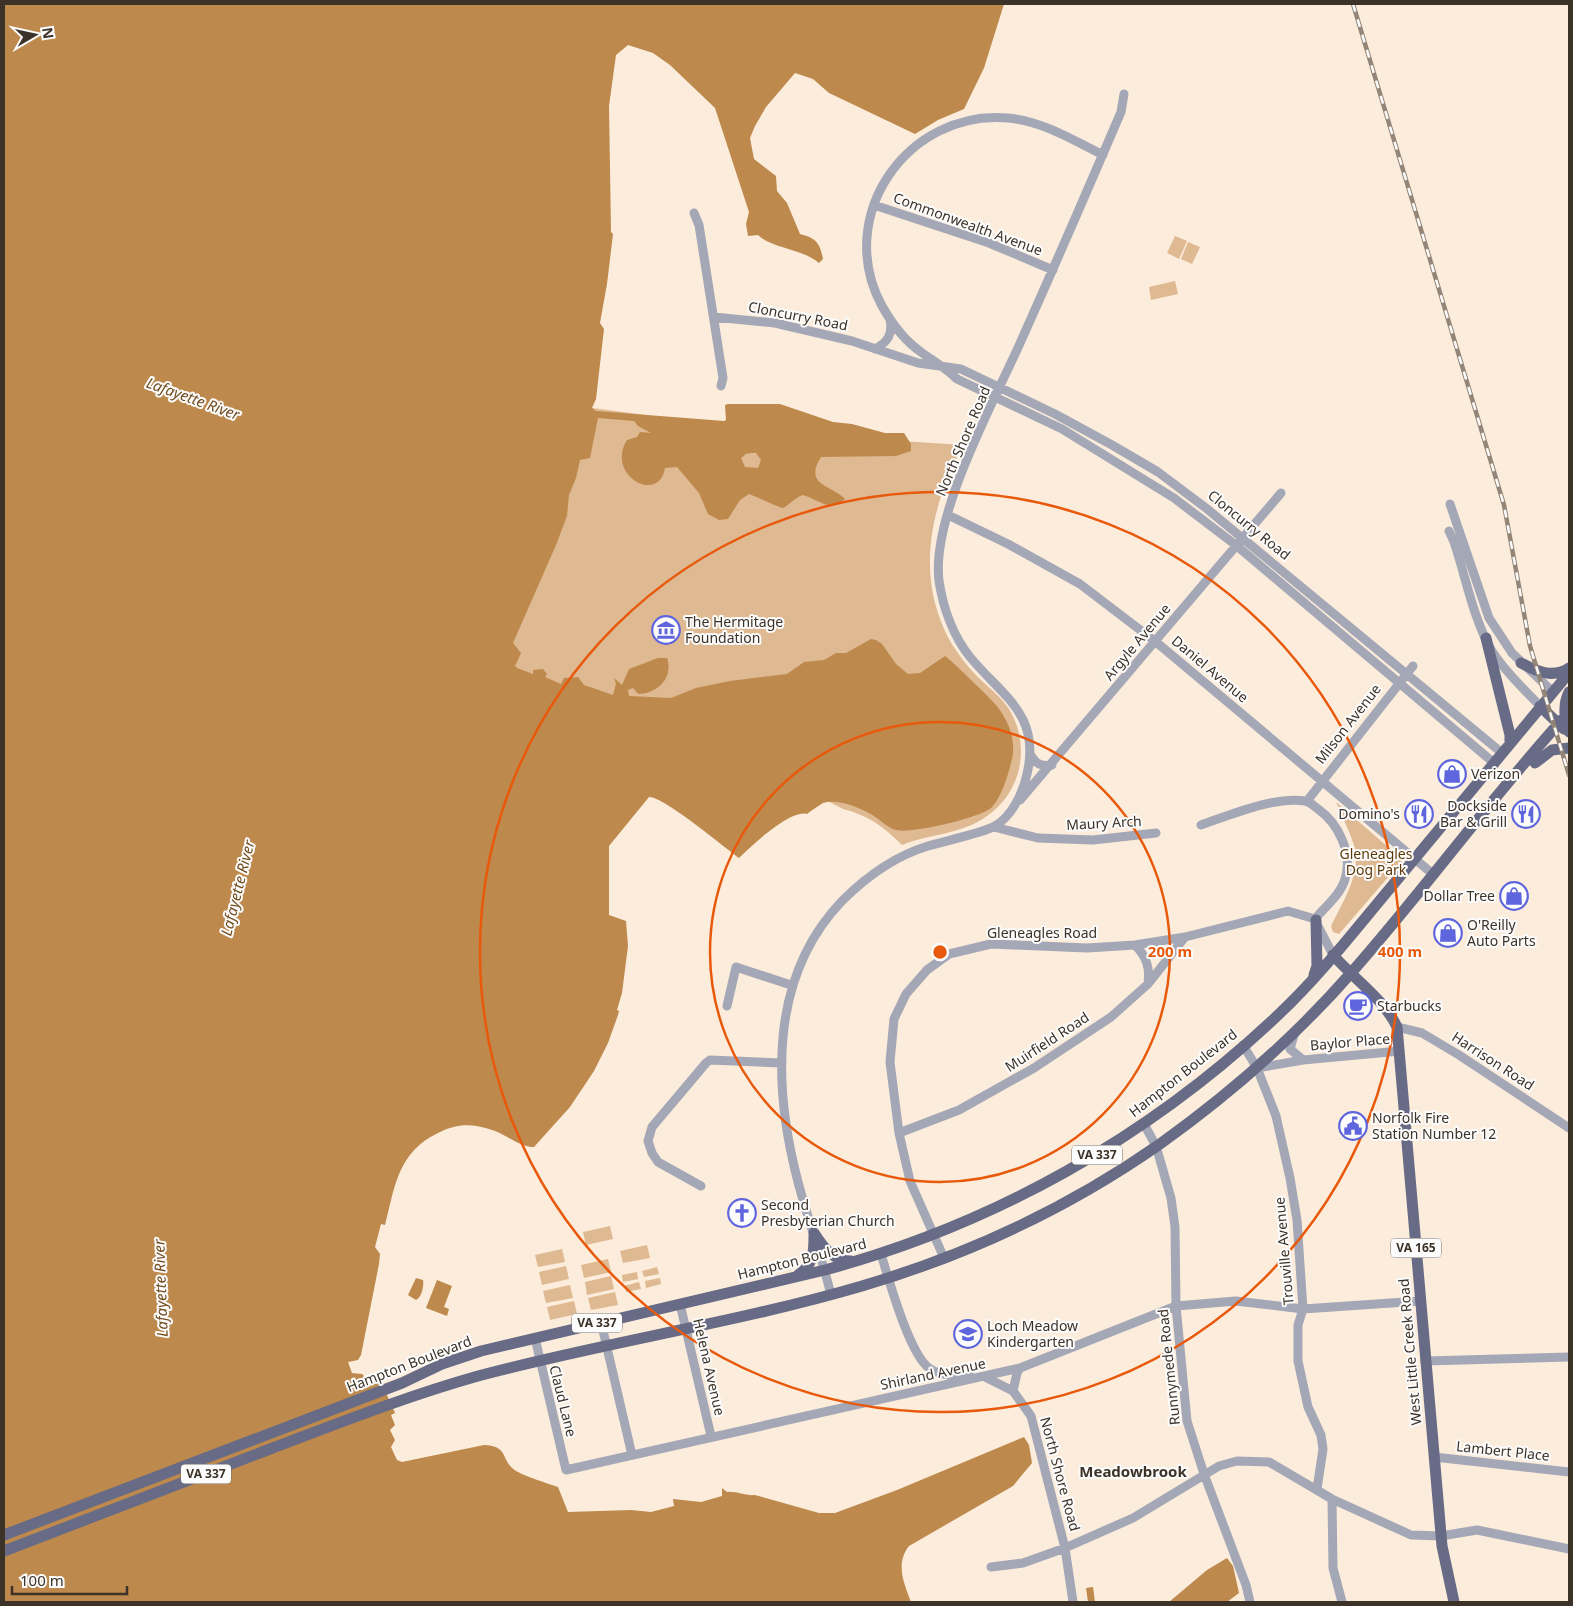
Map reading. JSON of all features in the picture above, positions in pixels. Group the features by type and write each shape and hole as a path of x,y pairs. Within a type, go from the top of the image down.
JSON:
{"main road":[{"path":"1486,638 1510,731 1510,744"},
{"path":"1521,663 1538,672 1551,674 1569,668"},
{"name":"Hampton Boulevard","path":"4,1535 402,1383 442,1364 481,1351 858,1261 934,1235 986,1213 1063,1175 1144,1124 1188,1092 1277,1016 1313,978 1569,673"},
{"path":"1553,692 1566,713"},
{"path":"1569,692 1566,713 1569,733"},
{"path":"1540,706 1566,713"},
{"name":"VA 337","path":"4,1551 408,1397 484,1374 831,1295 888,1278 944,1258 1015,1227 1061,1204 1156,1146 1257,1068 1296,1031 1350,975 1566,713"},
{"path":"1462,840 1479,828 1541,756 1558,748 1569,748"},
{"path":"1313,978 1317,966 1315,919"},
{"name":"West Little Creek Road","path":"1333,954 1350,975 1384,1006 1397,1027 1441,1536 1454,1602"},
{"path":"814,1233 835,1257 844,1261 858,1261"},
{"path":"796,1277 811,1263 814,1255 814,1233"}],"street":[{"name":"North Shore Road","path":"831,1295 798,1182 790,1144 782,1063 784,1018 791,984 809,946 822,925 858,885 878,870 914,851 994,827 1013,808 1024,786 1030,754 1025,727 1020,713 1012,700 971,658 960,642 946,611 938,567 948,515 957,483 1103,155 1121,112 1124,94"},
{"path":"948,369 920,352 890,318 876,292 866,244 874,204 886,180 921,140 960,122 1008,118 1051,130 1103,155"},
{"name":"Commonwealth Avenue","path":"874,204 990,243 1053,270"},
{"path":"694,213 699,225 714,317 723,378 720,386"},
{"name":"Cloncurry Road","path":"714,317 776,323 852,341 918,363 948,369 961,369 1077,425 1158,472 1244,537 1502,753"},
{"path":"875,349 890,337 892,331 890,318"},
{"name":"Cloncurry Road","path":"948,369 957,379 1062,428 1148,480 1237,546 1494,763"},
{"name":"Argyle Avenue","path":"1013,808 1052,765 1281,493"},
{"path":"1450,504 1489,618 1521,663 1553,692"},
{"name":"Daniel Avenue","path":"948,515 1008,544 1080,584 1156,642 1434,875"},
{"path":"1449,531 1486,638 1505,669 1540,706"},
{"name":"Milson Avenue","path":"1307,801 1413,666"},
{"path":"1030,754 1035,762 1043,766 1052,765"},
{"path":"1201,825 1267,804 1307,801 1327,815 1338,830 1344,845 1348,869 1341,889 1315,919"},
{"name":"Maury Arch","path":"994,827 1038,838 1092,840 1156,833"},
{"name":"Gleneagles Road","path":"944,1258 910,1180 899,1133 890,1062 894,1019 906,994 927,970 949,954 991,944 1087,948 1134,945 1185,938 1288,911 1315,919"},
{"name":"West Little Creek Road","path":"1315,919 1333,954"},
{"name":"Muirfield Road","path":"899,1133 959,1110 1034,1068 1110,1017 1148,984 1185,938"},
{"path":"1134,945 1142,952 1148,966 1148,984"},
{"path":"727,1006 736,967 791,984"},
{"name":"Harrison Road","path":"1397,1027 1422,1033 1569,1128"},
{"name":"Baylor Place","path":"1296,1031 1291,1041 1290,1049 1303,1060"},
{"name":"Trouville Avenue","path":"1243,1045 1257,1068 1276,1116 1288,1164 1297,1220 1303,1309 1298,1325 1298,1361 1308,1407 1321,1434 1322,1449 1317,1489"},
{"name":"Baylor Place","path":"1257,1068 1303,1060 1400,1051"},
{"path":"701,1186 658,1162 649,1147 648,1141 652,1127 710,1060 782,1063"},
{"name":"Runnymede Road","path":"1144,1124 1156,1146 1171,1198 1175,1227 1176,1306 1187,1421 1204,1474 1246,1585 1250,1602"},
{"name":"North Shore Road","path":"880,1254 916,1355 921,1361 930,1369 941,1373 983,1376 1013,1392 1031,1416 1065,1548 1074,1602"},
{"name":"Shirland Avenue","path":"566,1470 1020,1368 1176,1306 1236,1301 1303,1309 1420,1301"},
{"name":"Helena Avenue","path":"680,1304 711,1436"},
{"path":"601,1322 632,1455"},
{"name":"Claud Lane","path":"534,1338 566,1470"},
{"path":"1425,1361 1569,1357"},
{"path":"1013,1392 1016,1373 1020,1368"},
{"name":"Lambert Place","path":"1434,1457 1569,1472"},
{"path":"991,1567 1023,1563 1065,1548 1132,1518 1219,1466 1237,1461 1269,1462 1332,1499 1412,1535 1441,1536 1477,1530 1569,1549"},
{"path":"1332,1499 1333,1568 1342,1602"}],"green space":[{"path":"1175,236 1187,241 1179,259 1167,253"},
{"path":"1188,242 1200,247 1192,264 1181,259"},
{"path":"1175,281 1178,294 1151,300 1149,287"},
{"name":"The Hermitage Foundation","path":"577,406 684,420 733,456 870,439 963,445 953,465 938,506 930,548 930,570 938,613 948,638 969,667 1009,709 1016,723 1021,752 1019,767 1015,781 999,806 978,822 967,827 902,845 882,827 868,818 843,809 642,704 328,692"},
{"name":"Gleneagles Dog Park","path":"1336,802 1403,860 1339,934 1333,932 1331,926 1350,887 1356,855 1352,839"},
{"path":"610,1226 613,1239 586,1245 583,1232"},
{"path":"647,1245 650,1258 623,1263 620,1251"},
{"path":"562,1249 565,1262 538,1267 535,1255"},
{"path":"608,1259 611,1272 584,1278 581,1265"},
{"path":"566,1266 569,1279 542,1285 539,1272"},
{"path":"657,1267 659,1274 644,1277 642,1271"},
{"path":"637,1272 638,1279 623,1282 622,1275"},
{"path":"611,1276 614,1289 587,1295 585,1282"},
{"path":"660,1278 661,1284 646,1288 645,1281"},
{"path":"639,1282 641,1289 626,1292 624,1286"},
{"path":"570,1285 573,1298 546,1303 543,1291"},
{"path":"615,1292 618,1305 591,1310 588,1298"},
{"path":"574,1301 577,1314 550,1320 547,1307"}],"water":[{"name":"Lafayette River","path":"4,4 1004,4 984,68 964,109 938,120 915,134 829,93 813,79 795,73 766,107 750,138 754,159 776,176 777,191 787,203 800,234 814,239 819,245 823,259 819,263 804,254 764,240 758,235 748,236 746,224 749,212 715,108 670,65 653,53 628,45 616,55 609,106 611,232 613,234 600,323 604,329 596,399 592,408 596,411 724,421 726,420 725,405 728,404 780,404 833,422 852,424 885,433 904,433 911,444 911,451 896,456 821,457 815,474 821,484 845,499 839,503 834,505 824,504 803,495 783,508 749,494 740,500 728,519 719,520 708,514 699,493 677,467 665,468 661,479 653,484 645,485 636,481 628,474 623,464 622,453 627,440 637,437 640,432 651,433 638,426 634,421 598,418 590,458 580,460 576,478 569,495 567,516 513,643 521,653 515,666 517,668 533,674 533,670 543,669 547,674 545,677 561,684 564,678 578,677 584,685 613,695 616,684 614,678 622,685 629,669 658,658 667,658 668,672 662,684 652,691 645,693 638,694 633,688 628,690 629,696 671,698 696,688 730,681 787,674 804,662 824,660 836,653 846,653 871,639 882,644 896,664 908,674 920,673 945,656 997,706 1009,726 1013,741 1013,756 1001,793 995,804 984,812 960,820 904,831 887,826 874,816 856,807 835,802 823,803 807,814 791,817 771,830 739,858 680,813 649,797 609,846 609,915 626,921 628,946 622,993 617,1010 619,1011 618,1015 608,1043 594,1071 570,1107 534,1147 523,1145 489,1129 463,1125 438,1133 414,1150 400,1172 385,1225 381,1224 375,1247 380,1254 379,1264 361,1355 358,1360 348,1362 352,1373 362,1374 367,1379 382,1384 395,1413 391,1415 395,1425 390,1430 395,1440 391,1447 397,1460 402,1462 484,1445 492,1446 501,1451 511,1467 516,1471 558,1487 568,1512 631,1510 651,1512 674,1506 673,1499 701,1502 722,1496 722,1488 727,1492 755,1495 819,1513 835,1513 897,1490 1024,1437 1029,1445 1032,1463 1013,1486 909,1546 902,1560 902,1574 911,1602 4,1602","holes":["756,453 761,460 758,468 745,467 741,458 746,454"]},
{"path":"416,1278 423,1280 423,1288 416,1300 408,1295"},
{"path":"437,1280 452,1286 444,1307 449,1309 447,1316 426,1308"},
{"path":"1227,1558 1233,1566 1239,1593 1227,1602 1169,1602 1207,1570"},
{"path":"1093,1587 1095,1602 1088,1602 1086,1588"}],"railway":[{"path":"1353,4 1504,505 1530,646 1569,775"}],"place":[{"name":"The Hermitage Foundation","path":"666,630"},
{"name":"Verizon","path":"1452,774"},
{"name":"Domino's","path":"1419,814"},
{"name":"Dockside Bar & Grill","path":"1526,814"},
{"name":"Dollar Tree","path":"1514,896"},
{"name":"O'Reilly Auto Parts","path":"1448,933"},
{"name":"Starbucks","path":"1358,1006"},
{"name":"Norfolk Fire Station Number 12","path":"1353,1126"},
{"name":"Second Presbyterian Church","path":"742,1213"},
{"name":"Loch Meadow Kindergarten","path":"968,1334"}],"district":[{"name":"Meadowbrook","path":"1133,1472"}]}
